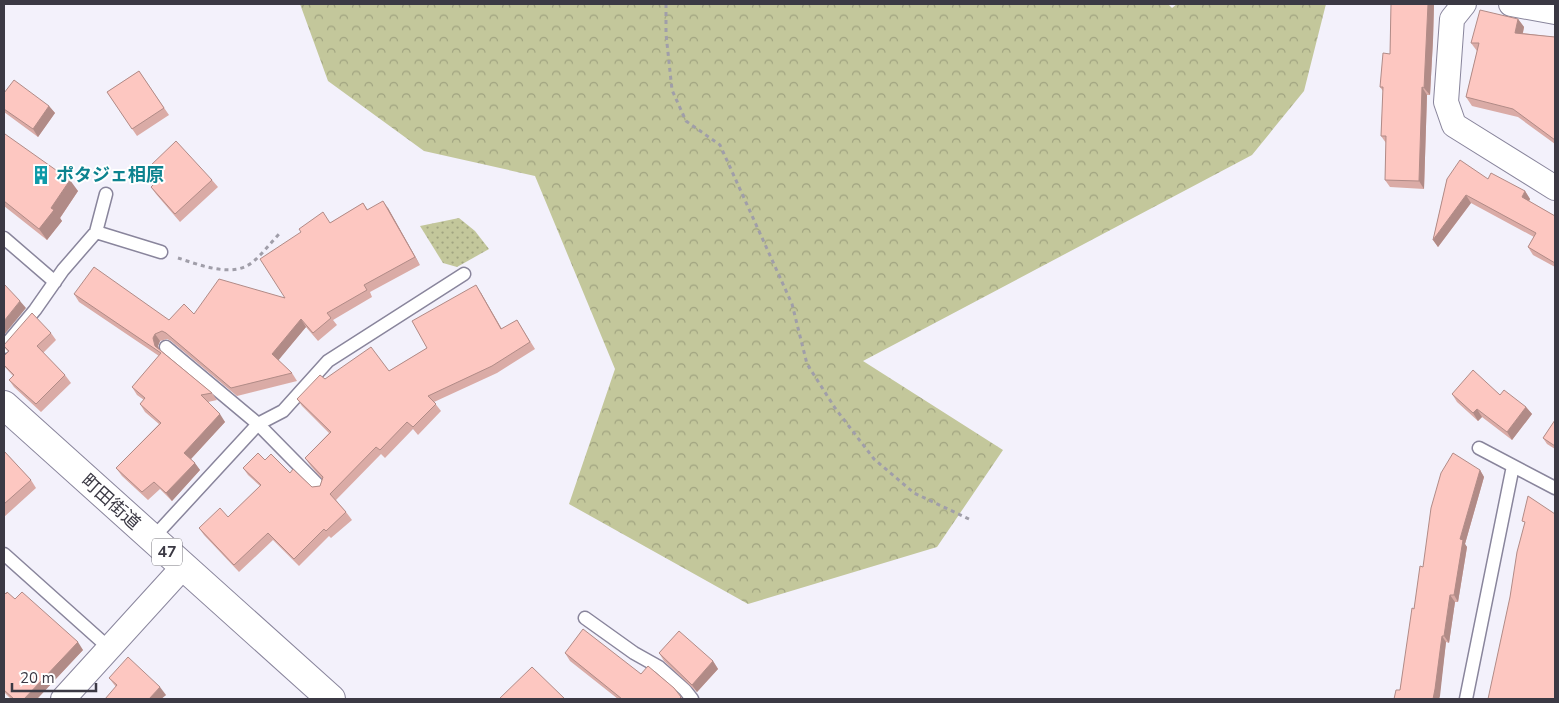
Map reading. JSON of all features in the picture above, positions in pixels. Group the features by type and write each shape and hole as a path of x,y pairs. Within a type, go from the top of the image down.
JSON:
{"main road":[{"name":"町田街道","path":"4,405 331,699"}],"street":[{"path":"1464,4 1452,19 1446,102 1454,125 1555,188"},
{"path":"1511,4 1555,12"},
{"path":"63,699 108,647 184,566"}],"lane":[{"path":"4,346 35,310 96,232 106,194"},
{"path":"96,232 161,252"},
{"path":"4,238 55,282"},
{"path":"152,539 258,424 283,411 328,361 464,274"},
{"path":"166,347 258,424 320,487"},
{"path":"1479,448 1555,488"},
{"path":"1466,699 1514,466"},
{"path":"4,554 108,647"},
{"path":"585,618 634,653 659,667 686,690 692,699"}],"path":[{"path":"666,4 666,34 672,90 686,121 720,145 792,304 807,364 835,408 874,459 914,493 969,519"},
{"path":"161,252 226,271 253,262 281,232"}],"green space":[{"path":"300,4 1168,4 1172,8 1177,4 1326,4 1304,91 1252,155 863,361 1003,450 937,547 748,604 569,504 615,369 535,176 424,151 328,81"},
{"path":"459,218 475,231 489,249 457,267 443,263 420,226"}],"building":[{"path":"1391,4 1428,4 1424,88 1422,87 1419,181 1385,180 1386,136 1381,136 1383,87 1380,87 1383,53 1390,54"},
{"path":"1480,10 1518,19 1515,33 1555,37 1555,140 1513,109 1466,97 1479,43 1471,43"},
{"path":"139,71 164,108 132,129 107,92"},
{"path":"14,80 49,106 33,129 4,109 4,93"},
{"path":"5,134 70,180 51,208 54,210 39,229 4,201"},
{"path":"176,141 212,180 175,214 151,187 160,178 149,167"},
{"path":"1460,160 1488,179 1491,173 1525,191 1522,197 1555,216 1555,263 1528,247 1536,233 1466,195 1433,240 1447,179"},
{"path":"383,201 415,257 364,285 367,290 327,313 331,318 313,333 301,319 272,354 292,373 231,388 166,333 162,331 155,334 153,338 155,346 212,393 201,395 220,414 184,453 195,463 166,493 154,482 142,492 116,468 161,423 140,404 145,398 132,387 161,353 74,294 94,267 169,320 184,304 194,314 219,279 285,298 260,259 301,232 299,229 323,212 330,223 363,203 367,210"},
{"path":"4,284 20,301 4,321"},
{"path":"476,285 501,329 517,320 530,342 492,366 428,396 436,404 413,427 407,422 380,450 376,447 330,494 346,512 326,531 324,529 294,559 268,533 234,565 199,528 220,508 228,517 261,485 243,468 258,453 265,460 271,454 290,473 293,469 312,487 320,486 323,477 305,458 331,432 297,399 320,375 325,379 371,347 389,371 427,348 412,321"},
{"path":"32,313 51,333 37,346 65,375 36,404 9,380 14,375 4,365 4,356 9,351 4,345"},
{"path":"1473,370 1500,395 1504,390 1526,407 1507,432 1477,409 1473,413 1452,394"},
{"path":"1555,420 1555,446 1543,438"},
{"path":"4,451 31,480 4,504"},
{"path":"1453,453 1480,470 1460,539 1463,540 1454,595 1450,595 1433,699 1394,699 1396,690 1400,690 1412,608 1414,609 1420,566 1423,567 1431,508 1441,473"},
{"path":"1528,496 1555,514 1555,699 1488,699 1510,597 1517,552 1525,522 1522,521"},
{"path":"4,592 6,594 7,592 15,599 22,592 78,642 24,699 14,699 4,690"},
{"path":"583,629 641,674 648,666 674,688 681,697 679,699 622,699 565,653"},
{"path":"679,631 713,661 692,685 659,653"},
{"path":"128,657 160,687 149,699 105,699 117,685 109,678"},
{"path":"532,667 565,699 499,699"}],"place":[{"name":"ポタジェ相原","path":"41,175"}]}
